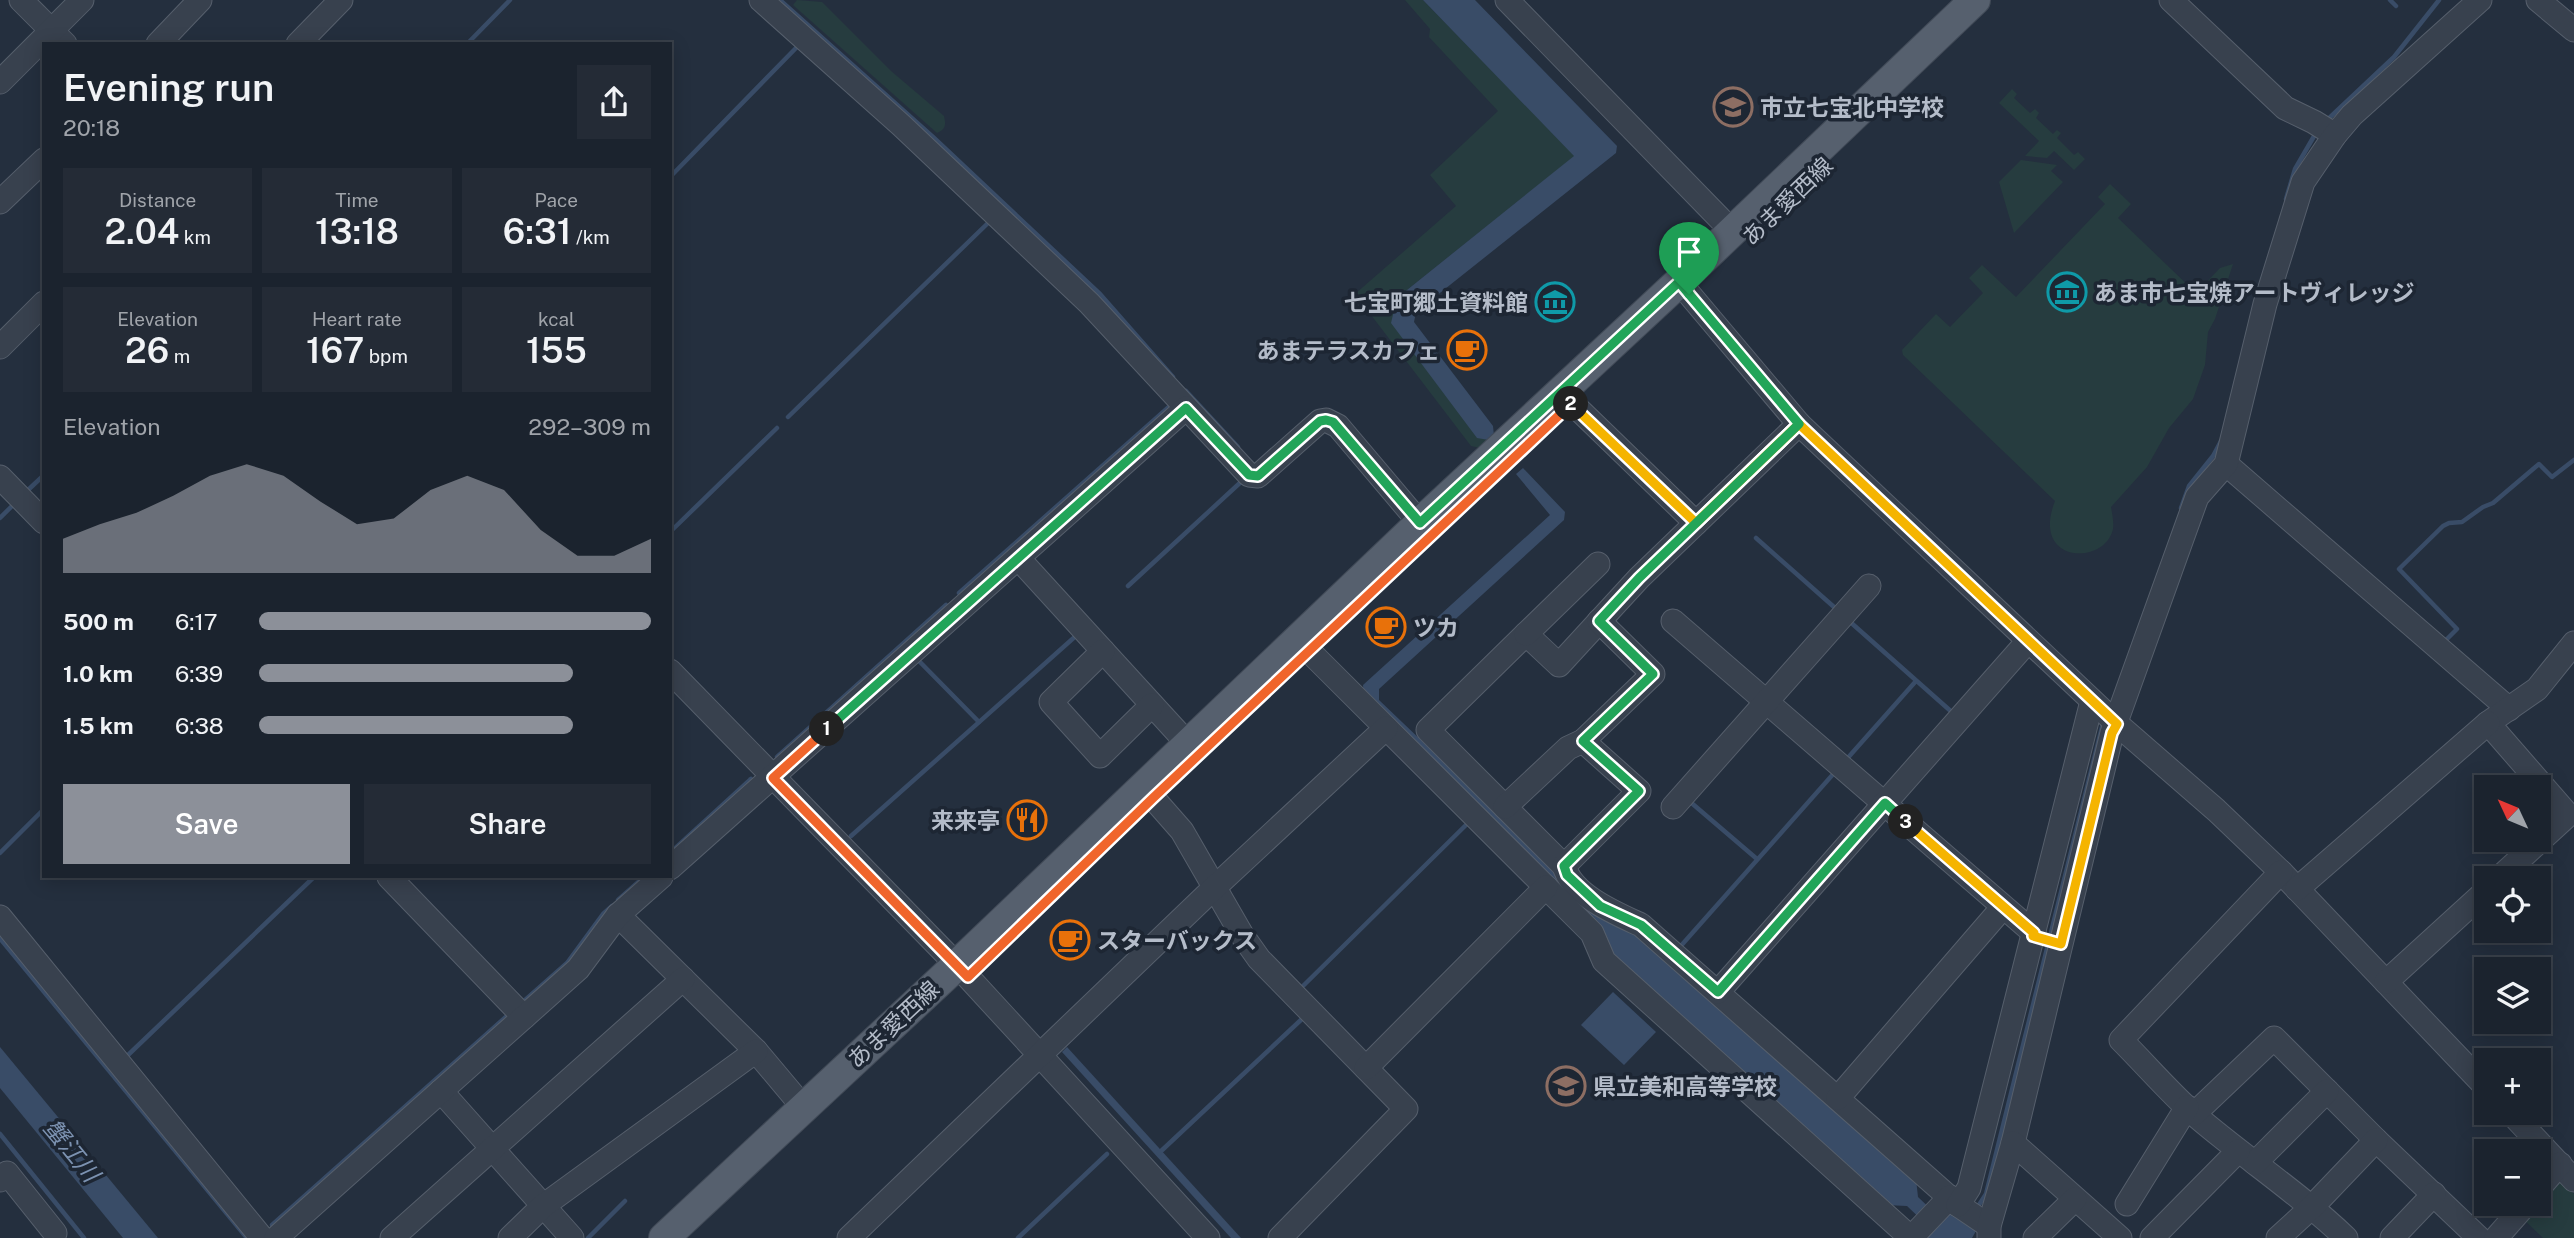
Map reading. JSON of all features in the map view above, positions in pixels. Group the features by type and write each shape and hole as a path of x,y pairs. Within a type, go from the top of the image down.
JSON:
{"main road":[{"name":"あま愛西線","path":"664,1238 803,1107 962,971 1153,798 1572,404 1684,288 1731,230 1975,0"},
{"name":"あま愛西線","path":"689,1238 1189,745 1420,523 1684,288 1998,0"}],"street":[{"path":"20,0 58,37 82,0"},
{"path":"160,42 200,0"},
{"path":"300,42 341,0"},
{"path":"761,0 901,125 1089,303 1249,475 1258,476 1320,421 1326,420 1333,422 1420,523"},
{"path":"1507,0 1731,230"},
{"path":"2171,0 2284,108 2325,129"},
{"path":"1961,1216 2044,939 2106,714 2197,497 2226,464 2261,316 2303,182 2325,129 2353,114 2480,0"},
{"path":"2539,0 2574,30"},
{"path":"0,82 42,49"},
{"path":"0,202 42,162"},
{"path":"1684,288 1799,424 2106,714 2216,810 2281,872 2474,1074"},
{"path":"0,347 42,305"},
{"path":"1572,404 1696,523"},
{"path":"672,866 1186,408"},
{"path":"1526,634 1559,665 1639,578 1799,424"},
{"path":"2226,464 2509,709"},
{"path":"0,477 42,521"},
{"path":"1018,558 1189,745"},
{"path":"1598,564 1428,730 1564,866 1567,875 1600,906 1641,925 1838,1098 1961,1216"},
{"path":"1673,807 1868,586"},
{"path":"1505,807 1568,748 1583,741 1653,674 1599,621"},
{"path":"1673,621 2003,907 2044,939"},
{"path":"1718,992 2028,641"},
{"path":"2297,889 2488,723 2537,689 2574,643"},
{"path":"1103,651 1051,702 1100,756 1152,705"},
{"path":"1309,651 1592,933 1604,961 1910,1238 1961,1216 2012,1143 2044,939 2112,733 2106,714"},
{"path":"672,673 962,971 1199,1235"},
{"path":"2488,723 2568,815 2512,866"},
{"path":"849,1238 1214,887 1386,728"},
{"path":"1564,866 1639,791 1583,741"},
{"path":"1153,798 1182,831 1259,959 1406,1110 1280,1238"},
{"path":"2281,872 2121,1040 2190,1110 2246,1157 2313,1206 2346,1238"},
{"path":"390,878 524,1017"},
{"path":"276,1238 578,969 618,915 660,878"},
{"path":"1366,1068 1546,887"},
{"path":"2386,982 2474,902"},
{"path":"1838,1098 2003,907"},
{"path":"618,915 756,1051 803,1107"},
{"path":"0,918 262,1238"},
{"path":"392,1238 683,979"},
{"path":"2127,1204 2190,1110 2274,1038 2479,1238"},
{"path":"510,1238 543,1206 756,1051"},
{"path":"441,1091 572,1238"},
{"path":"2152,1238 2327,1091"},
{"path":"2522,1125 2567,1172 2551,1181"},
{"path":"2277,1238 2313,1206 2376,1140"},
{"path":"2012,1143 2120,1238"},
{"path":"0,1180 7,1173 54,1236"},
{"path":"2392,1238 2434,1194"},
{"path":"2035,1238 2075,1199"},
{"path":"2496,1238 2515,1216"}],"green space":[{"path":"797,0 822,2 891,71 944,116 944,128 937,133 793,5"},
{"path":"1405,0 1423,0 1575,156 1397,298 1489,440 1480,448 1471,446 1355,294 1456,206 1430,175 1498,111 1429,37 1430,29"},
{"path":"2012,89 2017,94 2014,98 2030,113 2035,109 2039,113 2036,118 2053,134 2057,130 2061,133 2057,138 2074,155 2078,152 2085,159 2074,170 2054,151 2047,158 2025,156 2039,141 1999,103"},
{"path":"2021,160 2057,165 2051,171 2063,182 2014,233 1999,182"},
{"path":"2110,184 2131,204 2118,218 2196,293 2220,268 2233,264 2208,332 2205,365 2193,399 2169,428 2147,467 2111,507 2113,529 2107,541 2097,549 2085,553 2072,552 2060,547 2052,537 2050,522 2055,501 1903,355 1902,350 1936,314 1950,327 1983,293 1969,278 1982,265 2016,297 2105,204 2098,197"},
{"path":"2557,1175 2574,1194 2574,1238 2543,1238 2522,1218 2551,1216 2551,1182"}],"water":[{"path":"1423,0 1475,0 1617,146 1616,153 1416,312 1414,322 1493,426 1494,436 1489,440 1477,438 1391,323 1397,298 1574,156"},
{"path":"1523,468 1565,512 1564,520 1379,689 1379,700 1610,921 1642,937 1916,1179 1918,1197 1938,1216 1948,1205 1976,1231 1972,1238 1923,1238 1928,1226 1907,1206 1886,1205 1611,959 1364,698 1363,685 1550,515 1516,474"},
{"path":"0,928 255,1238 244,1238 0,942"},
{"path":"1613,992 1656,1032 1624,1065 1581,1025"},
{"name":"蟹江川","path":"0,1047 158,1238 123,1238 0,1088"},
{"path":"1067,1047 1241,1238 1231,1238 1062,1052"}],"waterway":[{"path":"469,42 510,0"},
{"path":"780,0 933,137 1100,294 1173,377"},
{"path":"2390,0 2396,6"},
{"path":"2325,122 2394,57 2439,0"},
{"path":"672,175 796,48"},
{"path":"2286,199 2295,169 2317,131"},
{"path":"788,417 987,224"},
{"path":"1186,391 1238,447"},
{"path":"959,593 1171,405"},
{"path":"672,530 777,428"},
{"path":"2181,508 2189,486 2213,456 2221,441"},
{"path":"2446,640 2457,629 2399,569 2443,526 2462,522 2493,503 2539,464 2552,477 2574,460"},
{"path":"28,490 42,477"},
{"path":"1128,586 1242,481"},
{"path":"0,518 15,503"},
{"path":"1756,538 1834,607"},
{"path":"777,757 946,605"},
{"path":"1848,620 1954,714"},
{"path":"851,836 1078,634"},
{"path":"919,661 979,722"},
{"path":"1845,761 1916,681"},
{"path":"1977,1208 1986,1194 2103,723"},
{"path":"1679,948 1835,772"},
{"path":"672,851 751,779"},
{"path":"1688,800 1757,859"},
{"path":"0,853 42,811"},
{"path":"1303,986 1469,822"},
{"path":"127,1056 313,878"},
{"path":"618,900 643,878"},
{"path":"524,1001 567,963 603,914 612,906"},
{"path":"272,1225 508,1015"},
{"path":"1159,1153 1303,1018"},
{"path":"0,1134 84,1238"},
{"path":"1018,1238 1107,1154"},
{"path":"588,1238 625,1201"}],"place":[{"name":"市立七宝北中学校","path":"1733,107"},
{"name":"あま市七宝焼アートヴィレッジ","path":"2067,292"},
{"name":"七宝町郷土資料館","path":"1555,302"},
{"name":"あまテラスカフェ","path":"1467,350"},
{"name":"ツカ","path":"1386,627"},
{"name":"来来亭","path":"1027,820"},
{"name":"スターバックス","path":"1070,940"},
{"name":"県立美和高等学校","path":"1566,1086"}],"route":[{"path":"1689,294 1679,282 1420,523 1333,422 1320,421 1258,476 1249,475 1186,408 773,778 968,977 1153,798 1572,404 1696,523 1799,424 2117,724 2112,733 2061,944 2033,936 2034,933 1885,803 1718,992 1641,925 1600,906 1567,875 1564,866 1639,791 1583,741 1653,674 1599,621 1639,578 1799,424 1689,294"}]}
